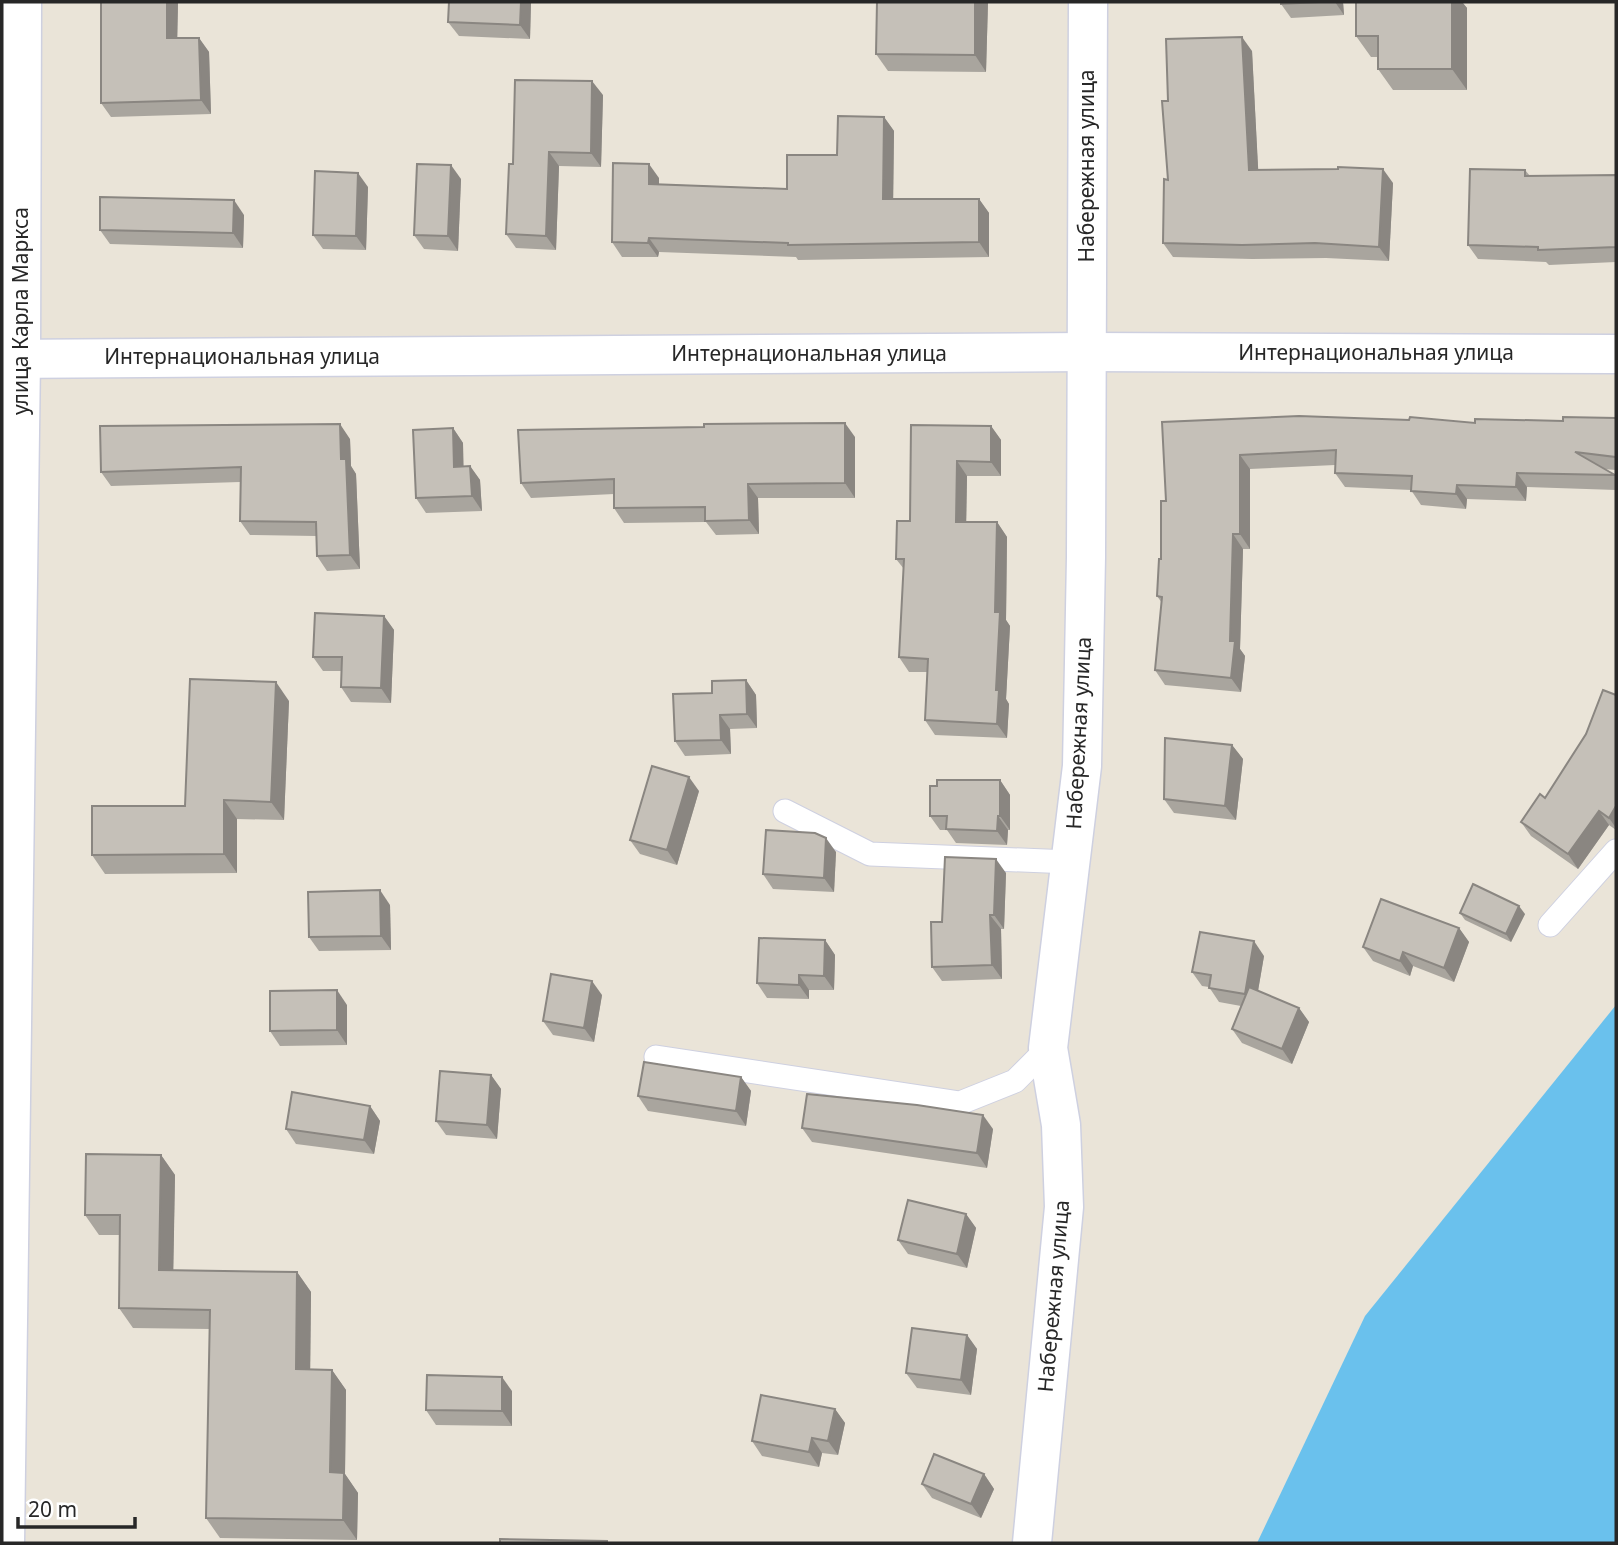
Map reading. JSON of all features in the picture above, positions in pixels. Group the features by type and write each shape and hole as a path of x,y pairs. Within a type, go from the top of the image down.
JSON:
{"street":[{"name":"улица Карла Маркса","path":"5,1543 11,359 22,2"},
{"name":"Набережная улица","path":"1032,1543 1064,1207 1061,1125 1048,1048 1082,766 1086,558 1088,2"},
{"name":"Интернациональная улица","path":"11,359 1086,352 1616,354"}],"lane":[{"path":"785,811 870,854 1070,862"},
{"path":"1550,925 1616,851"},
{"path":"656,1057 960,1102 1015,1081 1048,1048"}],"water":[{"path":"1616,1005 1616,1543 1257,1543 1365,1316"}],"building":[{"path":"101,2 167,2 167,38 199,38 201,100 101,103"},
{"path":"449,2 521,2 520,25 448,22"},
{"path":"877,2 975,2 975,55 876,54"},
{"path":"1281,2 1320,2 1281,4"},
{"path":"1356,2 1452,2 1452,69 1378,69 1378,36 1356,36"},
{"path":"1242,37 1249,170 1338,167 1383,169 1379,247 1315,243 1163,243 1164,179 1168,180 1162,101 1168,101 1166,39"},
{"path":"515,80 592,81 591,153 549,152 546,236 506,234 509,164 513,164"},
{"path":"838,116 884,117 883,199 979,199 979,242 788,245 649,238 648,243 612,242 613,163 649,164 649,184 787,189 787,155 837,155"},
{"path":"417,164 451,165 448,236 414,235"},
{"path":"1470,169 1525,170 1525,176 1616,175 1616,247 1538,250 1538,247 1468,245"},
{"path":"315,171 358,173 356,236 313,235"},
{"path":"100,197 234,200 233,233 100,230"},
{"path":"1299,416 1409,420 1410,417 1475,423 1475,419 1563,421 1563,417 1616,418 1616,457 1575,452 1615,475 1517,473 1516,487 1457,485 1456,494 1411,491 1412,476 1335,473 1336,450 1240,455 1240,534 1233,534 1230,641 1235,641 1231,678 1155,670 1162,597 1157,596 1161,559 1161,501 1166,501 1162,422"},
{"path":"845,423 845,483 748,484 749,520 705,521 705,507 614,508 614,479 521,483 518,430"},
{"path":"340,424 341,459 346,459 350,555 317,556 316,522 240,521 241,467 101,472 100,426"},
{"path":"911,425 991,426 991,462 957,461 956,522 997,522 995,612 1000,612 997,724 925,720 928,659 899,657 904,559 896,559 897,521 910,521"},
{"path":"453,428 454,467 470,466 472,496 416,498 413,430"},
{"path":"315,613 384,616 381,688 341,687 342,657 313,657"},
{"path":"190,679 276,682 271,802 224,800 224,854 92,855 92,806 185,806"},
{"path":"746,680 747,714 720,715 721,740 675,741 673,694 712,693 712,681"},
{"path":"1603,690 1616,695 1616,806 1609,818 1599,811 1568,854 1521,822 1540,794 1545,798 1586,734"},
{"path":"1165,738 1232,745 1225,806 1164,799"},
{"path":"652,766 689,777 667,850 630,840"},
{"path":"937,780 1000,780 1000,816 997,831 946,829 947,816 930,816 930,786 937,786"},
{"path":"766,830 815,833 826,838 824,878 763,874"},
{"path":"945,857 996,859 994,915 990,915 992,965 932,967 931,922 942,922"},
{"path":"1473,884 1519,906 1506,934 1460,913"},
{"path":"380,890 381,936 309,937 308,892"},
{"path":"1381,899 1459,928 1444,968 1403,952 1400,961 1363,947"},
{"path":"1200,932 1254,941 1245,994 1209,988 1211,975 1192,972"},
{"path":"759,938 825,940 824,976 799,975 799,985 757,983"},
{"path":"551,974 592,981 584,1028 543,1021"},
{"path":"1249,987 1299,1008 1282,1049 1232,1029"},
{"path":"337,990 337,1030 270,1031 270,991"},
{"path":"644,1062 741,1077 736,1111 638,1096"},
{"path":"440,1071 491,1075 487,1125 436,1121"},
{"path":"292,1092 370,1106 364,1140 286,1129"},
{"path":"807,1094 917,1105 983,1115 977,1153 802,1128"},
{"path":"86,1154 161,1155 159,1270 297,1272 296,1369 332,1370 330,1472 344,1473 343,1520 206,1518 210,1310 119,1308 120,1215 85,1215"},
{"path":"908,1200 966,1214 957,1254 898,1240"},
{"path":"912,1328 967,1335 961,1380 906,1373"},
{"path":"427,1375 502,1377 502,1411 426,1410"},
{"path":"761,1395 835,1409 828,1441 812,1438 809,1452 752,1441"},
{"path":"934,1454 984,1474 971,1504 922,1484"},
{"path":"500,1539 607,1541 607,1543 500,1543"}]}
